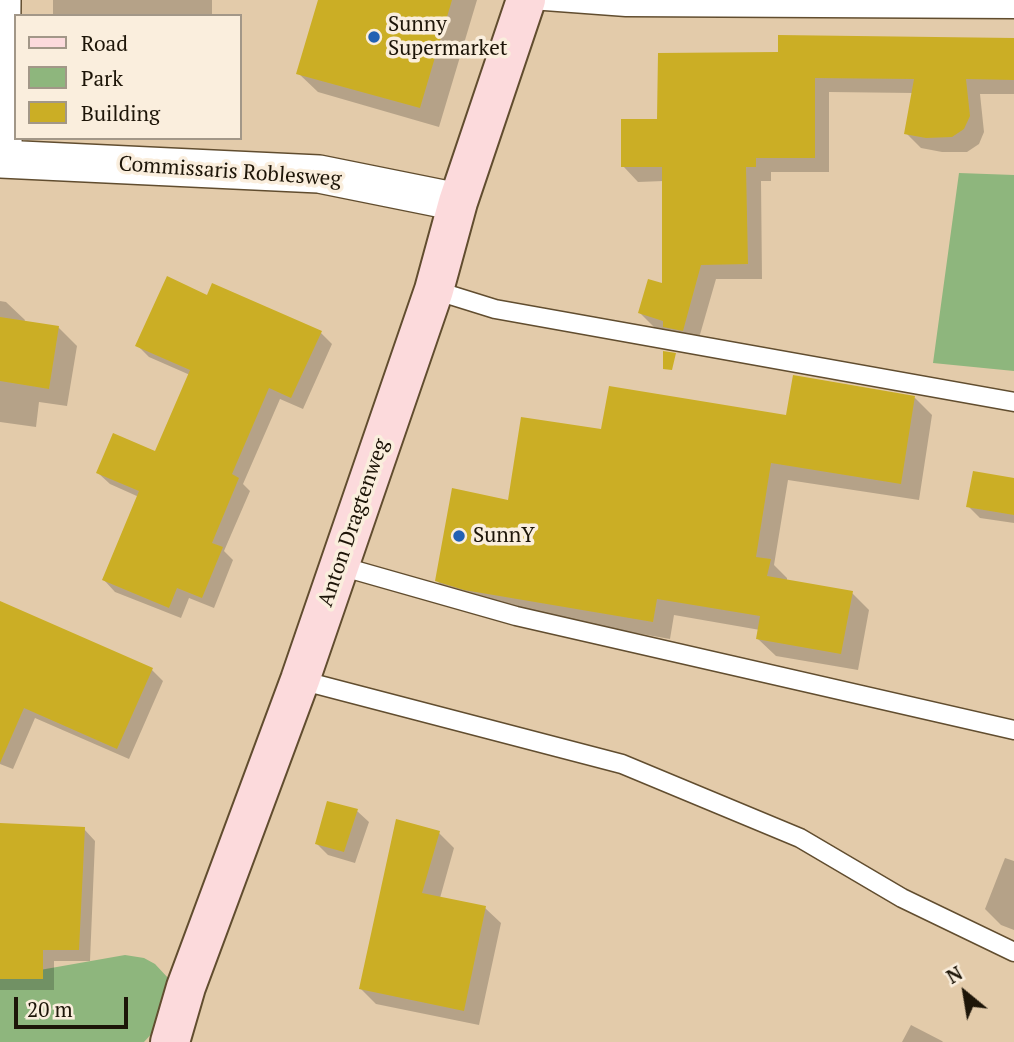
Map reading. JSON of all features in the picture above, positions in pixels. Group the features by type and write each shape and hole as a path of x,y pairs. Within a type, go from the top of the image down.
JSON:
{"main road":[{"name":"Anton Dragtenweg","path":"170,1042 186,987 300,680 435,290 458,202 529,0"}],"street":[{"path":"2,0 2,159"},
{"name":"Commissaris Roblesweg","path":"2,159 319,174 458,202"}],"lane":[{"path":"529,0 626,7 1014,9"},
{"path":"435,290 495,309 1014,402"},
{"path":"340,565 516,616 1014,730"},
{"path":"300,680 622,764 800,838 902,898 1014,952"}],"green space":[{"path":"959,173 1014,175 1014,371 933,363"},
{"path":"125,955 144,958 155,964 169,979 156,1029 144,1042 0,1042 0,977"}],"building":[{"name":"Sunny Supermarket","path":"318,0 452,0 420,108 296,74"},
{"path":"778,35 1014,38 1014,80 966,79 970,116 964,129 952,137 926,138 904,134 914,79 815,78 815,158 756,158 756,167 746,167 748,264 701,265 683,331 663,327 663,321 638,313 648,279 662,283 662,167 621,167 621,119 657,119 658,53 778,52"},
{"path":"167,276 207,295 212,283 322,331 291,398 269,388 232,474 239,478 212,543 223,547 202,598 177,588 169,608 102,580 139,491 96,473 113,433 155,451 190,370 135,346"},
{"path":"0,317 59,326 49,389 0,381"},
{"path":"663,351 676,353 672,370 663,369"},
{"path":"793,375 915,396 901,484 771,463 756,557 771,559 767,576 853,591 841,654 756,639 760,616 657,599 653,622 464,590 435,581 452,488 508,500 521,417 601,429 609,386 786,415"},
{"path":"973,471 1014,478 1014,515 966,507"},
{"path":"0,601 153,668 117,749 24,708 0,763"},
{"path":"327,801 358,809 344,852 315,844"},
{"path":"396,819 440,831 422,893 486,906 464,1011 359,989"},
{"path":"0,823 85,827 79,950 43,950 43,979 0,979"}],"place":[{"name":"Sunny Supermarket","path":"374,37"},
{"name":"SunnY","path":"459,536"}]}
